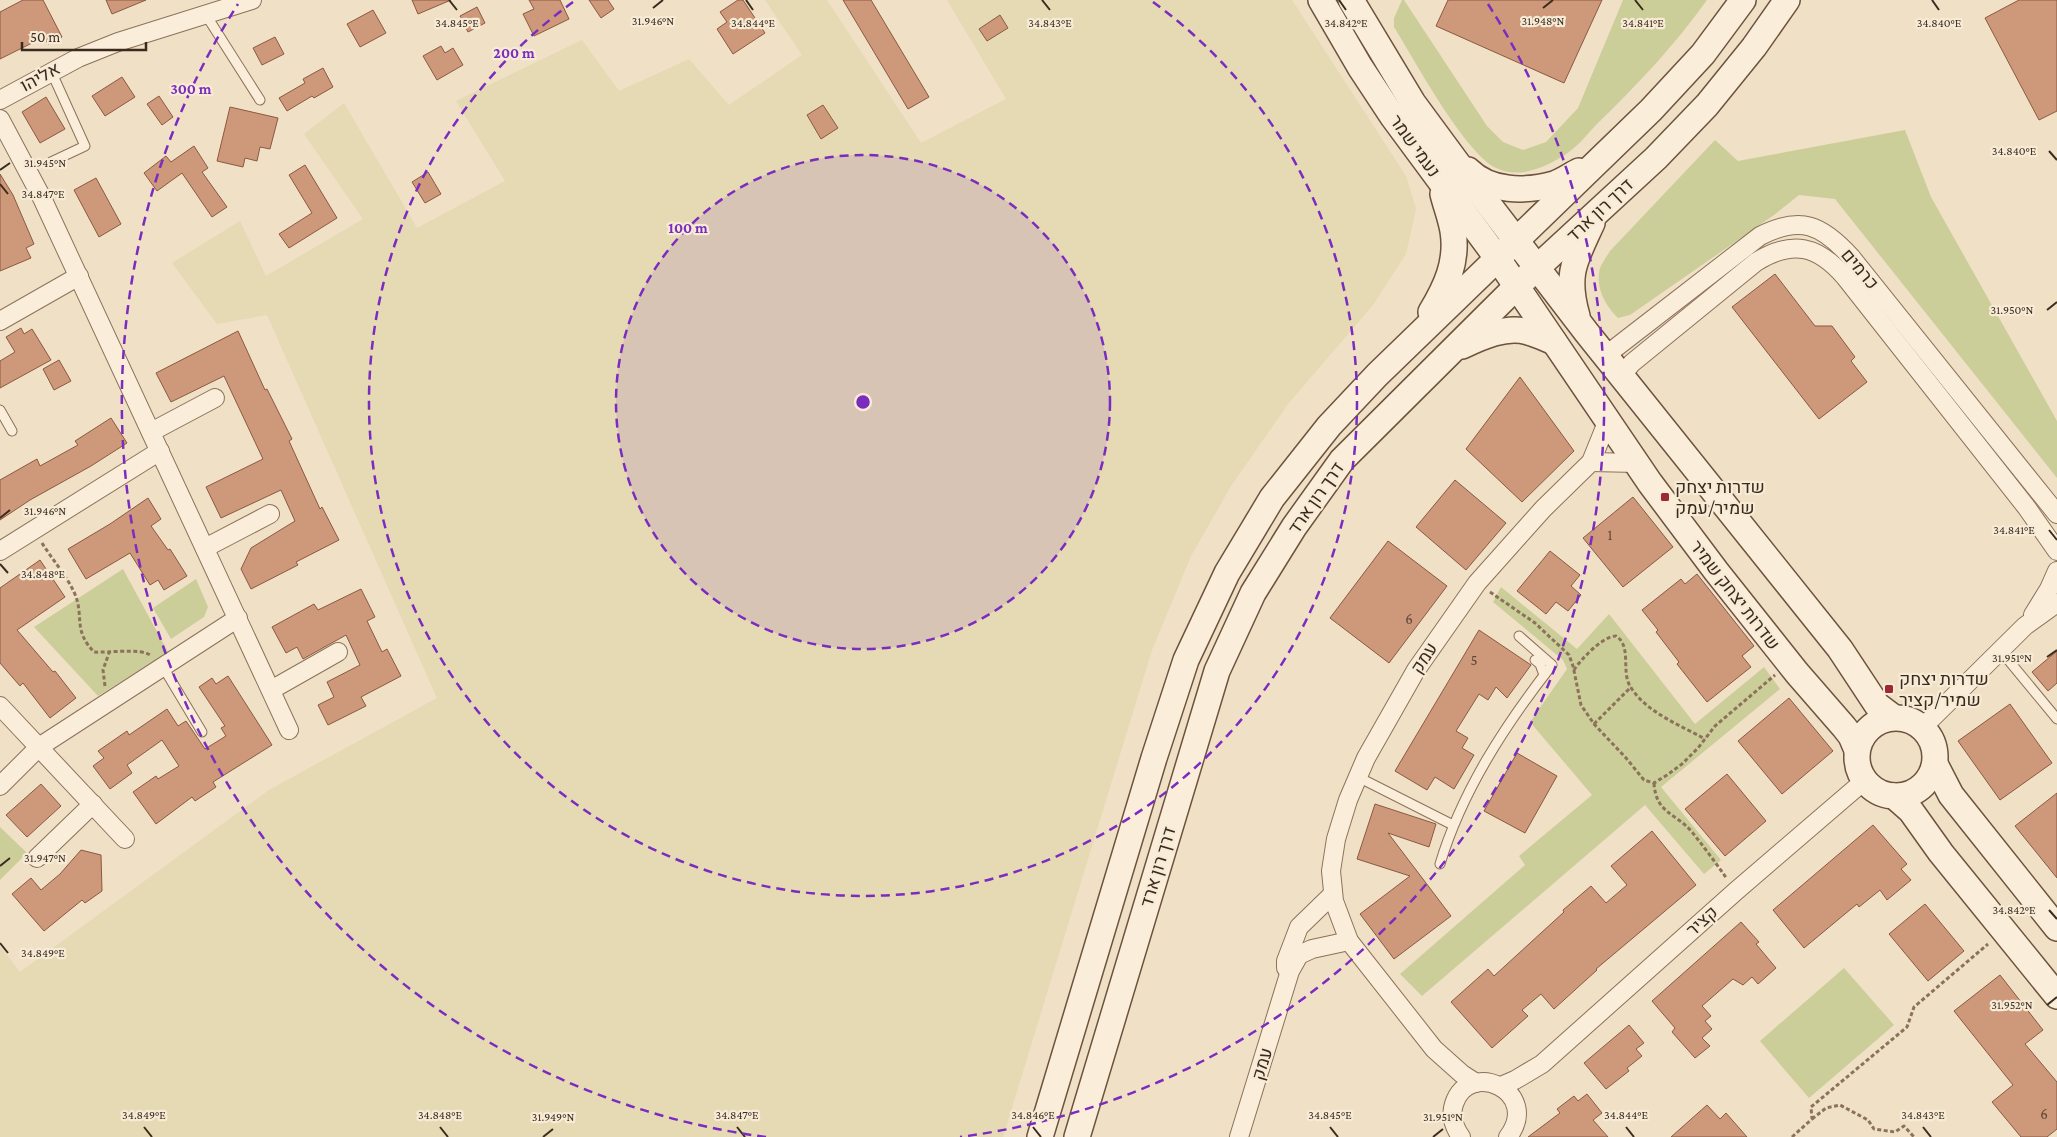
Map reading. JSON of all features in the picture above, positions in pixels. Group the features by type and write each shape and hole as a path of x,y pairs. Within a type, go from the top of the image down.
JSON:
{"main road":[{"name":"דרך רון ארד","path":"1040,1137 1154,758 1183,669 1227,573 1272,498 1324,433 1377,375 1517,241 1594,163 1652,110 1704,54 1742,0"},
{"name":"דרך רון ארד","path":"1077,1137 1216,671 1249,602 1294,527 1342,460 1516,287 1656,158 1707,105 1754,47 1787,0"},
{"name":"נעמי שמר","path":"1359,3 1413,103 1537,268"},
{"name":"נעמי שמר","path":"1327,10 1365,75 1498,259 1516,287"},
{"path":"1440,140 1478,179 1504,188 1536,187 1556,183 1594,163"},
{"path":"1420,332 1448,283 1453,263 1453,231 1440,181"},
{"path":"1587,333 1578,317 1572,300 1571,280 1576,258 1598,212"},
{"path":"1537,268 1605,356 1840,649 1877,705 1893,717 1914,721 1923,727 1931,738 1935,751 1935,764 1931,775 1915,791 1905,795 1894,796 1882,794 1872,789 1864,780 1859,771 1857,750 1865,732 1878,722 1893,717"},
{"name":"שדרות יצחק שמיר","path":"1516,287 1637,463 1716,571 1789,663 1844,727 1851,736 1857,750"},
{"path":"1453,350 1476,339 1510,330 1526,331 1554,342"},
{"path":"1935,764 1952,795 2057,928"},
{"path":"1894,796 1911,811 1941,852 2057,996"}],"street":[{"name":"אליהו","path":"0,100 51,70 118,42 252,0"},
{"path":"1327,10 1359,3"},
{"path":"0,118 42,198 289,730"},
{"name":"כרמים","path":"1605,356 1760,236 1773,229 1786,226 1818,228 1831,236 1851,257 2057,514"},
{"name":"כרמים","path":"1621,376 1632,363 1756,262 1770,254 1783,250 1798,249 1814,252 1827,258 1845,277 2027,508 2057,551"},
{"path":"0,321 78,276"},
{"path":"151,432 215,398"},
{"name":"עמק","path":"1456,1098 1444,1067 1434,1049 1349,941 1334,901 1331,871 1336,839 1348,800 1366,758 1416,670 1477,583 1542,509 1591,462 1608,420"},
{"path":"0,551 160,451"},
{"path":"1591,462 1637,463"},
{"path":"205,548 270,514"},
{"path":"2026,626 2042,601 2057,571"},
{"path":"1923,727 2000,650 2026,626 2057,603"},
{"path":"0,786 39,747 238,618"},
{"path":"271,690 338,652"},
{"path":"0,706 125,839"},
{"name":"קציר","path":"1501,1086 1542,1064 1864,780"},
{"path":"37,858 93,804"},
{"name":"עמק","path":"1284,991 1286,961 1299,927 1334,894"},
{"name":"עמק","path":"1240,1137 1290,971 1299,955 1312,949 1349,941"},
{"name":"עמק","path":"1434,1049 1462,1074 1476,1083"},
{"name":"קציר","path":"1516,1105 1523,1090 1542,1064"},
{"path":"1454,1132 1452,1115 1456,1098 1468,1086 1476,1083 1493,1083 1508,1091 1516,1105 1516,1122 1512,1135"}],"lane":[{"path":"206,14 260,100"},
{"path":"51,70 85,146 51,162"},
{"path":"0,410 12,431"},
{"path":"1440,864 1453,824 1486,761 1516,713 1552,665 1519,636"},
{"path":"2000,650 2057,719"},
{"path":"1535,660 1540,664 1544,675"},
{"path":"163,667 202,732"},
{"path":"1358,777 1453,824"}],"path":[{"path":"34,530 74,592 79,608 79,627 84,642 94,652 146,652 163,667"},
{"path":"1477,583 1535,623 1569,655 1582,705 1594,724 1644,780 1654,783"},
{"path":"1574,670 1578,663 1601,642 1609,636 1616,636 1624,644 1628,684 1645,703 1705,739"},
{"path":"109,653 103,670 103,683 110,701"},
{"path":"1654,783 1682,764 1715,726 1789,663"},
{"path":"1594,724 1631,687"},
{"path":"1654,783 1654,794 1661,808 1690,830 1736,891"},
{"path":"1812,1119 1811,1107 1906,1027 1914,1007 2004,930"},
{"path":"1792,1137 1826,1108 1840,1106 1868,1120 1874,1129 1894,1132 1904,1126 1914,1137"}],"shaded area":[{"path":"765,0 827,0 921,143 1006,99 947,0 1292,0 1406,176 1416,209 1406,254 1373,305 1288,404 1231,486 1191,556 1152,650 1003,1137 0,1137 0,946 20,972 269,790 437,698 267,315 217,324 172,263 240,221 266,276 363,219 304,134 344,103 417,228 505,181 456,101 582,40 619,91 689,59 729,105 802,55"}],"green space":[{"path":"1402,0 1404,0 1487,126 1503,142 1523,150 1546,142 1578,108 1623,0 1707,0 1656,64 1573,149 1539,168 1531,171 1513,172 1496,168 1483,159 1455,125 1441,104 1394,27 1394,18"},
{"path":"1905,130 1931,197 2057,421 2057,478 1835,199 1799,195 1774,215 1630,315 1618,318 1602,296 1599,282 1600,268 1610,251 1715,140 1738,161"},
{"path":"123,569 168,652 98,696 34,627"},
{"path":"196,579 208,607 204,617 171,639 153,608"},
{"path":"1501,587 1577,649 1609,614 1695,724 1764,667 1780,689 1661,787 1721,860 1704,874 1645,805 1422,996 1400,974 1525,865 1519,856 1592,795 1530,722 1567,669 1563,660 1493,602"},
{"path":"0,827 27,853 0,880"},
{"path":"1844,968 1894,1025 1809,1098 1760,1041"}],"building":[{"path":"23,0 43,0 62,37 48,44 44,37 0,59 0,12"},
{"path":"106,0 146,0 112,14"},
{"path":"412,0 451,0 418,14"},
{"path":"529,0 560,0 569,19 534,36 523,14 534,9"},
{"path":"589,0 608,0 614,9 601,18"},
{"path":"738,0 743,0 765,33 733,54 717,29 727,22 720,12"},
{"path":"843,0 871,0 929,97 908,109"},
{"path":"1448,0 1602,0 1564,83 1436,26"},
{"path":"2019,0 2057,0 2057,111 2039,120 1985,18"},
{"path":"477,7 485,23 468,32 460,16"},
{"path":"373,10 386,33 360,47 347,24"},
{"path":"1000,15 1008,28 987,41 979,29"},
{"path":"275,37 284,54 262,65 253,48"},
{"path":"441,46 445,53 453,48 463,65 437,80 423,56"},
{"path":"323,68 333,87 314,98 312,96 287,111 279,98 305,83 303,79"},
{"path":"122,77 135,97 105,116 92,96"},
{"path":"159,96 173,117 162,125 147,104"},
{"path":"46,97 65,129 40,143 22,112"},
{"path":"823,105 838,128 821,139 807,115"},
{"path":"230,107 278,118 270,149 260,147 257,161 245,158 243,167 217,161"},
{"path":"194,146 208,168 202,172 227,207 212,217 182,173 157,191 144,173 166,156 171,162"},
{"path":"305,165 337,218 289,248 279,234 312,213 289,175"},
{"path":"428,172 441,194 425,203 412,182"},
{"path":"0,174 13,195 34,244 26,248 31,258 0,271"},
{"path":"96,178 121,224 99,237 74,190"},
{"path":"1775,274 1815,326 1832,326 1855,357 1851,361 1867,382 1819,419 1732,307"},
{"path":"21,328 24,334 32,329 51,360 0,388 0,361 15,352 6,337"},
{"path":"238,331 265,390 267,389 292,439 289,441 320,509 322,507 339,540 296,562 298,565 251,589 241,569 251,548 295,521 281,490 221,518 206,487 263,459 224,376 171,402 156,373"},
{"path":"59,360 71,381 54,390 43,369"},
{"path":"1520,377 1574,451 1522,502 1466,449"},
{"path":"111,418 127,443 91,466 30,500 0,520 0,480 37,459 40,466 78,445 75,441"},
{"path":"1455,480 1506,523 1466,570 1416,527"},
{"path":"1633,497 1673,547 1623,587 1583,538"},
{"path":"148,498 161,519 151,526 168,550 170,549 187,576 164,590 158,580 150,585 130,553 86,579 68,549"},
{"path":"1388,541 1447,586 1389,663 1330,618"},
{"path":"1550,551 1580,575 1571,586 1581,595 1568,611 1556,602 1546,614 1517,591"},
{"path":"40,560 65,597 17,630 53,672 55,671 76,698 50,718 23,683 20,686 0,663 0,588"},
{"path":"1697,574 1754,646 1742,656 1751,667 1707,702 1677,664 1679,662 1642,610 1681,579 1685,584"},
{"path":"361,589 375,617 367,621 382,652 387,649 401,676 361,697 366,706 328,725 318,705 334,697 327,682 360,665 346,635 303,659 297,647 286,653 272,627 314,604 318,610"},
{"path":"1479,630 1531,665 1507,698 1496,687 1488,700 1479,694 1456,731 1468,738 1462,748 1474,755 1454,789 1435,777 1427,790 1395,771"},
{"path":"2057,651 2057,683 2048,691 2032,672"},
{"path":"228,676 272,745 213,782 216,787 195,801 192,797 156,824 133,792 156,776 158,779 179,766 162,740 127,765 132,773 110,789 93,766 104,758 98,751 127,731 129,735 167,709 178,726 186,721 205,749 226,736 221,728 225,726 199,687 212,678 216,684"},
{"path":"1789,698 1833,751 1782,794 1738,741"},
{"path":"2010,704 2052,763 2000,800 1958,741"},
{"path":"1517,753 1557,776 1525,833 1484,811"},
{"path":"1727,774 1766,821 1725,856 1685,809"},
{"path":"41,784 61,806 27,837 6,815"},
{"path":"2057,793 2057,878 2015,826"},
{"path":"1375,804 1436,824 1429,847 1388,833 1451,916 1394,959 1360,914 1410,876 1357,859"},
{"path":"1873,825 1907,864 1901,869 1911,880 1887,900 1880,890 1859,907 1857,904 1804,948 1773,910"},
{"path":"1652,831 1696,885 1596,969 1554,1009 1541,994 1522,1010 1528,1016 1492,1048 1451,1002 1488,969 1494,976 1591,886 1606,903 1627,885 1611,866"},
{"path":"81,850 101,855 102,891 85,903 82,900 44,931 12,894 31,878 41,890 60,874"},
{"path":"1925,904 1964,951 1928,981 1889,934"},
{"path":"1741,922 1759,942 1756,944 1776,968 1758,984 1752,977 1743,985 1733,979 1702,1006 1711,1016 1705,1021 1712,1029 1702,1038 1710,1046 1695,1058 1672,1032 1675,1028 1652,1001"},
{"path":"2000,975 2043,1030 2025,1044 2057,1082 2057,1129 2047,1137 2021,1137 1992,1102 2013,1085 1954,1011"},
{"path":"1629,1025 1644,1043 1636,1049 1642,1056 1627,1068 1629,1071 1606,1089 1584,1063"},
{"path":"1587,1094 1602,1113 1593,1120 1608,1137 1528,1137 1560,1113 1557,1109 1574,1096 1578,1101"},
{"path":"1707,1105 1720,1119 1726,1113 1747,1137 1671,1137"}],"place":[{"name":"שדרות יצחק שמיר/עמק","path":"1665,497"},
{"name":"שדרות יצחק שמיר/קציר","path":"1889,689"}]}
